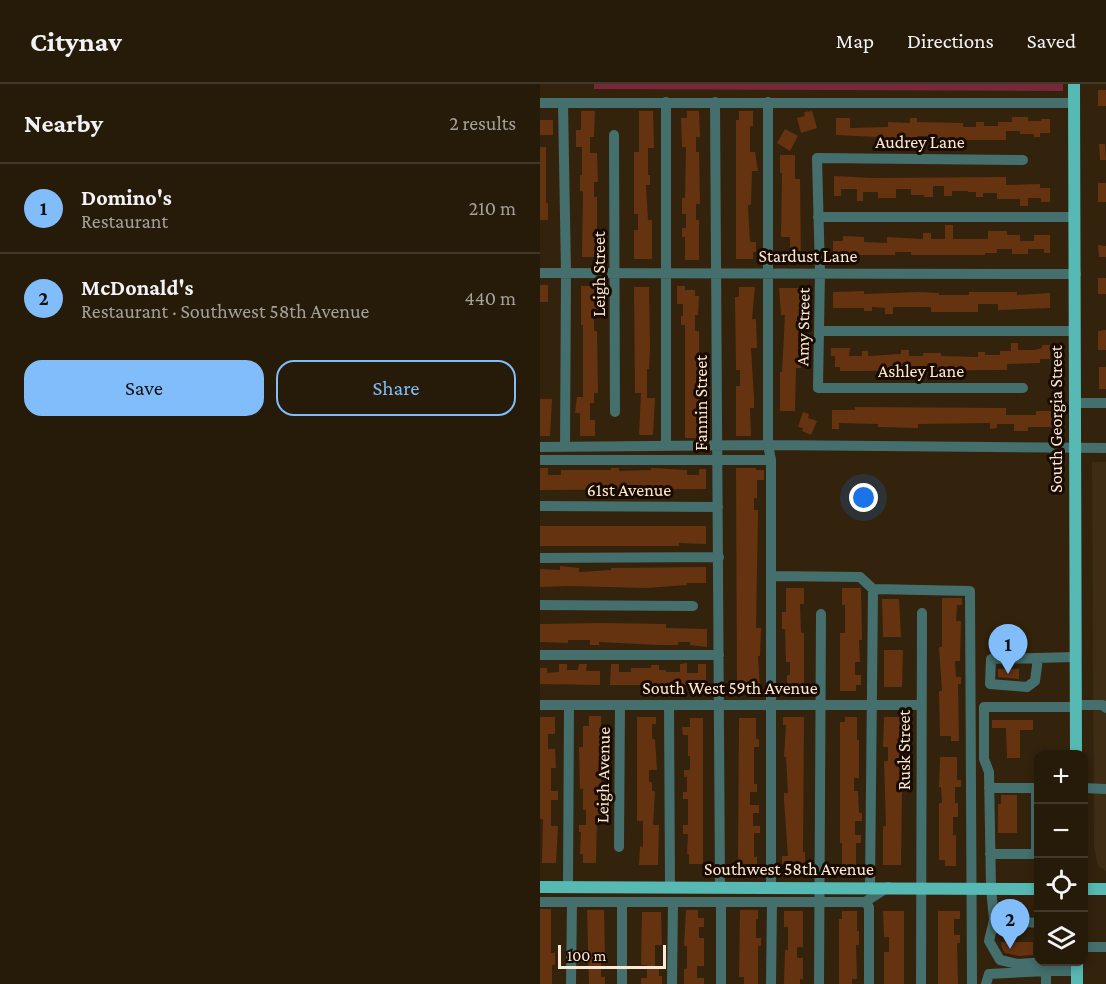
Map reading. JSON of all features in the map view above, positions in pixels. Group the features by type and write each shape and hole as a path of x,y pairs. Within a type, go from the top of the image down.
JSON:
{"main road":[{"name":"South Georgia Street","path":"1074,84 1076,750"},
{"name":"Southwest 58th Avenue","path":"540,887 1034,889"},
{"path":"1088,889 1106,889"}],"street":[{"path":"666,102 666,446"},
{"name":"Fannin Street","path":"715,102 720,887"},
{"path":"768,102 768,445 771,460 772,576 771,887"},
{"path":"540,103 1074,103"},
{"path":"563,103 566,273 565,447"},
{"name":"Leigh Street","path":"614,135 615,412"},
{"name":"Audrey Lane","path":"817,158 1023,160"},
{"name":"Amy Street","path":"817,158 820,273 818,388"},
{"path":"819,217 1075,217"},
{"name":"Stardust Lane","path":"540,273 1076,274"},
{"path":"819,330 1075,331"},
{"name":"Ashley Lane","path":"818,388 1023,388"},
{"path":"1075,403 1106,403"},
{"path":"540,447 768,445 1106,448"},
{"path":"540,460 771,460"},
{"name":"61st Avenue","path":"540,506 718,507"},
{"path":"540,558 719,557"},
{"path":"772,576 860,577 873,589 970,591 972,984"},
{"path":"870,887 873,589"},
{"path":"540,605 693,606"},
{"name":"Rusk Street","path":"921,984 922,613"},
{"path":"819,984 820,614"},
{"path":"540,655 719,655"},
{"path":"1038,658 1035,681 1027,687 990,684 991,659 1075,657"},
{"name":"South West 59th Avenue","path":"540,705 920,705"},
{"path":"568,887 569,705"},
{"name":"Leigh Avenue","path":"619,847 620,705"},
{"path":"669,705 670,887"},
{"path":"1034,965 1000,960 989,941 994,920 991,888 989,772 984,759 984,707 1104,705 1106,708"},
{"path":"989,788 1034,788"},
{"path":"1088,788 1106,789"},
{"path":"990,854 1036,854 1037,804"},
{"path":"540,902 866,902 888,887"},
{"path":"571,984 572,902"},
{"path":"622,902 622,984"},
{"path":"672,984 673,902"},
{"path":"721,902 721,984"},
{"path":"771,902 771,984"},
{"path":"866,902 869,907 869,984"},
{"path":"994,920 1034,923"},
{"path":"1088,947 1106,947"},
{"path":"986,984 989,974 1040,966"},
{"path":"1046,966 1046,984"},
{"path":"1050,966 1077,972"}],"shaded area":[{"path":"594,84 1063,84 1063,91 594,89"},
{"path":"1092,462 1106,462 1106,871 1098,866 1094,847"}],"building":[{"path":"1098,90 1106,90 1106,106 1098,106"},
{"path":"581,111 595,111 594,137 590,137 590,153 597,153 598,182 594,182 594,197 597,197 597,257 582,257 583,191 580,191 580,175 582,175 582,147 576,147 576,130 581,130"},
{"path":"639,111 653,111 654,148 648,148 650,185 646,185 648,220 652,220 652,259 634,259 634,230 638,230 638,214 634,214 634,152 639,152"},
{"path":"687,111 699,111 700,137 696,137 696,152 699,152 700,204 696,204 696,220 699,220 699,260 685,260 685,237 682,237 682,228 686,228 686,214 682,214 682,198 685,198 686,147 682,147 681,118 687,118"},
{"path":"739,111 753,111 753,126 750,126 750,152 755,152 758,171 752,171 751,205 748,205 750,242 756,242 753,259 736,259 736,120 739,120"},
{"path":"812,111 817,128 801,133 797,118 805,116 804,112"},
{"path":"1012,117 1028,117 1028,121 1050,119 1050,133 1040,133 1040,137 1034,137 1034,134 1020,134 1020,131 1006,131 1006,140 933,140 933,136 917,136 917,139 877,141 877,137 836,135 836,118 850,118 850,128 888,127 888,122 910,123 910,118 917,118 917,122 963,123 963,127 976,127 976,122 984,122 984,126 998,126 998,122 1012,122"},
{"path":"540,120 553,120 553,135 540,135"},
{"path":"785,129 798,136 790,151 777,143"},
{"path":"1099,144 1105,144 1106,160 1100,160"},
{"path":"540,147 546,147 548,220 540,220"},
{"path":"780,155 795,155 795,179 800,179 801,260 790,260 790,237 781,237"},
{"path":"834,176 1006,177 1006,185 1040,184 1040,188 1050,188 1050,202 1041,202 1041,198 1028,198 1028,206 1020,206 1020,199 997,199 997,193 983,193 983,197 976,197 976,192 968,191 952,191 952,196 944,196 944,186 933,186 933,197 911,195 911,189 896,189 896,198 878,198 878,192 863,192 863,201 857,201 857,189 841,189 841,196 834,196"},
{"path":"1098,183 1106,183 1106,202 1098,202"},
{"path":"945,225 953,225 953,239 988,239 988,231 1007,231 1007,235 1020,235 1020,241 1034,241 1034,235 1050,235 1050,253 1044,253 1044,249 1028,249 1028,254 1012,254 1012,249 997,249 997,253 985,253 985,255 911,255 911,252 895,252 895,255 833,255 833,241 843,241 843,236 864,237 864,242 887,243 887,237 923,239 923,233 931,233 931,239 945,239"},
{"path":"1098,245 1106,246 1106,257 1099,257"},
{"path":"1098,278 1106,278 1106,294 1098,294"},
{"path":"540,285 548,285 548,302 540,302"},
{"path":"581,286 597,286 598,316 594,316 594,331 597,331 598,393 594,393 594,403 590,403 590,420 595,420 595,436 580,436 580,413 575,413 577,397 583,397"},
{"path":"677,286 685,286 685,290 695,290 695,296 699,296 698,315 695,315 695,331 699,331 700,438 685,438 685,325 681,325 683,304 677,304"},
{"path":"634,287 649,287 650,347 647,398 655,398 653,435 639,435 641,393 635,393"},
{"path":"739,287 755,287 752,319 756,319 757,348 751,348 754,408 750,408 751,436 736,436 736,386 740,386 740,370 736,370 735,297 739,297"},
{"path":"779,288 800,288 801,368 796,368 795,411 780,411 780,372 782,372 785,315 781,315"},
{"path":"864,291 864,294 918,292 939,293 939,295 969,295 969,292 1017,292 1017,295 1050,293 1050,308 998,310 998,304 978,304 978,312 931,312 931,307 893,307 893,314 885,314 885,308 872,307 872,311 864,311 864,308 833,308 833,292"},
{"path":"1106,330 1106,350 1098,350 1098,331"},
{"path":"1011,343 1018,343 1018,350 1034,350 1042,348 1042,345 1050,345 1050,359 1040,359 1040,363 1007,364 1007,370 840,371 840,367 835,367 835,356 831,356 831,348 850,348 849,356 862,356 862,351 868,351 868,356 901,354 901,350 909,350 909,356 941,353 941,356 978,357 978,352 985,352 985,355 1000,355 1000,351 1011,351"},
{"path":"1099,367 1106,367 1106,389 1099,389"},
{"path":"540,399 552,399 550,436 540,436"},
{"path":"855,407 1006,408 1006,415 1036,415 1036,411 1052,411 1052,427 1028,427 1028,431 1014,431 1014,424 997,424 997,428 990,429 990,423 918,424 918,428 839,423 839,429 832,429 832,410 855,410"},
{"path":"803,412 809,414 808,418 817,421 811,435 798,427"},
{"path":"540,468 548,468 548,475 561,475 561,470 619,468 619,471 651,470 651,468 687,470 687,475 699,475 699,469 706,469 706,489 540,490"},
{"path":"736,468 764,470 764,480 757,480 757,498 754,498 754,510 758,510 756,628 761,628 760,656 758,656 760,690 737,690"},
{"path":"540,526 706,526 706,544 540,546"},
{"path":"560,566 579,568 579,572 611,570 611,568 706,567 706,583 647,588 540,587 540,569 560,570"},
{"path":"786,588 804,588 804,604 800,604 801,633 804,633 804,691 782,691 782,683 787,683 787,675 790,675 790,662 786,662 785,629 782,629 782,612 786,612"},
{"path":"842,588 861,588 862,640 859,640 860,662 855,662 855,675 861,675 861,685 856,685 856,691 840,691 840,633 845,633 845,605 842,605"},
{"path":"942,598 962,598 962,605 957,605 956,621 961,621 960,661 955,661 956,677 961,677 961,684 958,684 959,741 951,741 951,736 940,736 939,691 942,691 939,647 942,647"},
{"path":"882,599 899,599 901,637 883,637"},
{"path":"540,624 666,624 666,628 707,629 707,647 690,645 690,642 678,642 678,645 659,645 599,642 599,645 590,645 590,640 568,640 568,643 540,642"},
{"path":"884,650 903,650 902,687 884,687"},
{"path":"687,663 687,673 698,673 698,664 706,664 706,685 610,685 611,664 619,664 619,672 631,672 631,668 651,668 651,665 659,665 659,670 680,672 680,664"},
{"path":"559,664 567,664 567,670 578,670 579,664 587,664 586,671 600,671 600,685 540,684 540,668 547,668 547,673 559,672"},
{"path":"998,669 1019,669 1019,679 998,677"},
{"path":"589,716 601,716 601,819 597,819 596,863 583,863 583,854 580,854 579,825 586,825 586,810 583,810 583,789 580,789 579,747 583,747 583,726 589,726"},
{"path":"540,717 555,717 555,734 548,734 548,749 555,749 556,768 551,768 551,791 558,791 558,800 551,800 551,826 558,826 556,863 542,863"},
{"path":"637,717 656,717 656,724 652,724 652,739 655,739 657,770 649,770 649,782 652,782 652,791 655,791 653,825 659,825 658,865 639,865 640,846 643,847 643,821 637,821"},
{"path":"783,717 804,717 803,852 805,852 805,864 782,864 782,856 788,856 784,800 784,793 788,793 786,757 784,757 786,725 783,725"},
{"path":"845,717 857,717 857,740 859,740 859,778 854,778 854,791 858,791 859,813 862,813 862,821 855,821 855,835 861,835 861,843 856,843 856,865 842,865 842,843 840,843 840,722 845,722"},
{"path":"884,717 903,717 901,865 883,865 883,826 886,826 884,761 888,761 888,747 883,747"},
{"path":"690,718 703,718 703,864 689,864 688,834 683,834 683,825 688,825 688,799 683,799 683,792 687,792 687,777 684,777 684,770 690,770 690,756 688,756 688,735 683,735 682,727 690,727"},
{"path":"739,718 756,718 756,739 759,739 759,747 754,747 754,784 757,784 757,792 750,792 750,805 759,805 759,813 753,813 753,826 760,826 760,833 754,833 754,857 757,857 757,865 738,865"},
{"path":"992,720 1033,720 1033,730 1020,730 1020,758 1007,758 1006,728 992,728"},
{"path":"940,757 957,757 957,780 961,780 961,787 955,787 958,817 953,817 953,835 956,835 956,866 945,866 945,860 939,860 939,803 942,803 941,787 939,787"},
{"path":"1001,795 1017,795 1017,833 998,833 998,804 1001,804"},
{"path":"540,909 551,909 551,953 555,953 555,965 552,965 552,984 540,984"},
{"path":"587,910 604,910 605,956 601,956 601,977 605,977 605,984 589,984"},
{"path":"686,910 698,910 698,918 704,918 704,927 699,927 699,938 704,938 704,966 697,966 697,978 704,978 704,984 684,984 684,969 687,969 687,946 684,946"},
{"path":"740,910 758,910 756,938 761,938 761,946 758,946 758,984 744,984 744,977 739,977"},
{"path":"784,911 803,911 803,947 797,947 797,958 803,958 803,979 800,979 800,984 784,984 788,927 784,927"},
{"path":"842,911 857,911 859,945 856,945 857,979 852,979 852,984 839,984 839,919 842,919"},
{"path":"883,911 904,911 904,984 884,984 884,952 889,952 889,937 884,937"},
{"path":"938,911 960,911 960,919 954,919 954,935 960,935 960,943 957,943 958,984 938,984"},
{"path":"642,912 661,912 662,945 655,945 655,968 659,968 662,984 641,984 641,978 647,978 647,965 641,965"},
{"path":"1001,942 1033,942 1033,955 1019,956 1005,953"}],"place":[{"name":"Domino's","path":"1008,674"},
{"name":"McDonald's","path":"1010,949"}]}
